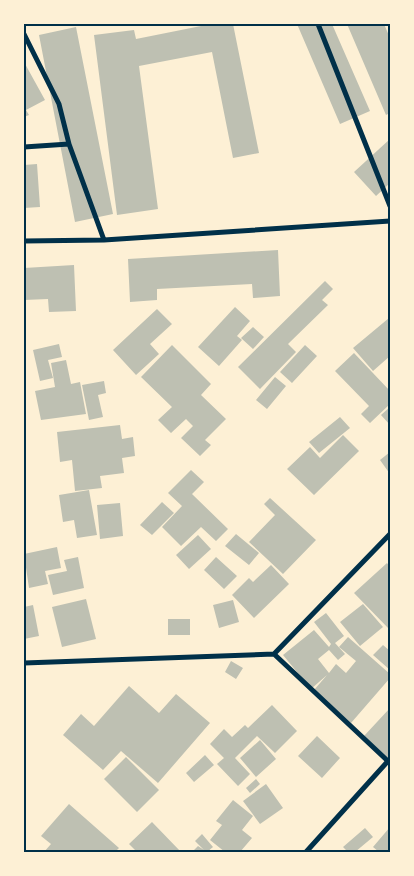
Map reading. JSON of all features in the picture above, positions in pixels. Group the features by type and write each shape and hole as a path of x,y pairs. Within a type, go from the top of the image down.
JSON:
{"street":[{"path":"318,24 390,206"},
{"path":"24,34 59,104 69,144 104,240"},
{"path":"24,147 69,144"},
{"path":"24,241 104,240 390,221"},
{"path":"24,663 274,654 390,534"},
{"path":"274,654 389,762 306,852"}],"building":[{"path":"211,24 233,24 259,153 233,158 212,52 139,66 158,209 117,215 94,35 134,30 136,39"},
{"path":"297,24 332,24 370,111 340,124"},
{"path":"347,24 384,24 390,38 390,113 386,115"},
{"path":"76,27 113,214 75,222 39,35"},
{"path":"24,62 45,100 26,110 29,115 24,117"},
{"path":"390,139 390,183 376,196 354,172"},
{"path":"37,164 40,207 24,208 24,165"},
{"path":"278,250 280,296 253,298 252,284 157,289 157,300 130,302 128,259"},
{"path":"74,265 76,311 49,312 48,299 24,300 24,268"},
{"path":"325,281 333,289 322,300 328,305 288,344 296,352 260,389 238,367"},
{"path":"235,307 250,321 237,336 242,340 219,366 198,347"},
{"path":"157,309 172,324 150,344 159,354 136,375 113,350"},
{"path":"389,318 390,356 373,371 353,348"},
{"path":"253,327 264,337 253,349 241,338"},
{"path":"59,344 62,357 48,360 53,378 40,381 33,350"},
{"path":"172,345 211,384 201,395 226,419 205,440 211,445 200,456 181,438 193,426 186,419 171,433 158,420 172,407 141,377"},
{"path":"305,345 317,356 292,383 280,372"},
{"path":"354,353 390,391 390,404 370,423 361,414 369,406 335,371"},
{"path":"66,360 71,384 80,382 86,414 41,420 35,391 55,387 51,363"},
{"path":"275,377 286,386 267,409 256,400"},
{"path":"104,381 106,393 98,395 103,417 89,420 82,385"},
{"path":"390,407 390,425 381,415"},
{"path":"340,417 350,428 319,453 309,442"},
{"path":"120,425 122,439 133,437 135,456 122,458 124,473 100,476 102,488 75,491 72,460 60,462 57,432"},
{"path":"343,435 359,451 314,495 287,469 310,447 320,458"},
{"path":"390,452 390,474 380,460"},
{"path":"191,470 204,482 192,494 228,529 216,541 201,527 181,546 162,527 182,506 168,493"},
{"path":"89,490 97,535 77,538 74,520 63,522 59,495"},
{"path":"270,498 316,540 283,574 249,542 275,515 264,504"},
{"path":"162,502 174,513 152,535 140,525"},
{"path":"120,503 123,536 100,539 97,505"},
{"path":"236,534 259,553 249,565 225,546"},
{"path":"198,535 211,549 189,569 176,555"},
{"path":"57,547 61,568 45,571 48,584 29,588 24,554"},
{"path":"78,557 84,588 53,595 48,575 67,571 64,560"},
{"path":"216,557 237,576 224,589 204,570"},
{"path":"387,563 390,567 389,629 354,593"},
{"path":"271,565 289,584 254,618 232,595 249,578 253,582"},
{"path":"86,599 96,639 62,647 52,607"},
{"path":"233,600 239,622 219,628 213,605"},
{"path":"363,604 383,627 360,646 340,622"},
{"path":"33,605 39,636 24,639 24,607"},
{"path":"326,613 344,636 335,643 345,654 338,660 329,650 318,659 329,673 336,664 346,673 356,661 339,647 348,637 390,674 390,678 351,723 314,690 327,675 311,689 283,655 314,630 329,647 331,644 314,622"},
{"path":"168,619 190,619 190,635 168,635"},
{"path":"383,645 390,651 390,670 373,655"},
{"path":"231,661 243,668 236,679 225,672"},
{"path":"129,686 159,713 176,694 210,723 158,783 121,751 103,770 63,735 81,714 94,726"},
{"path":"272,705 297,731 275,753 257,736 235,758 250,774 238,786 217,764 224,758 210,744 224,729 232,737 245,725 248,728"},
{"path":"390,708 390,760 364,736"},
{"path":"317,736 340,758 322,778 298,756"},
{"path":"260,740 276,759 256,777 240,758"},
{"path":"205,755 214,765 194,782 186,773"},
{"path":"126,757 159,790 137,812 104,779"},
{"path":"256,779 260,784 250,793 246,788"},
{"path":"266,784 283,808 260,824 243,801"},
{"path":"233,800 253,816 242,830 252,838 240,852 225,852 210,840 222,825 216,821"},
{"path":"69,804 119,848 115,852 44,852 51,844 41,836"},
{"path":"152,822 181,852 137,852 129,844"},
{"path":"390,827 390,850 379,852 373,847"},
{"path":"365,828 373,837 355,852 348,852 343,847"},
{"path":"202,834 213,847 207,852 192,852 198,846 204,850 195,841"}]}
